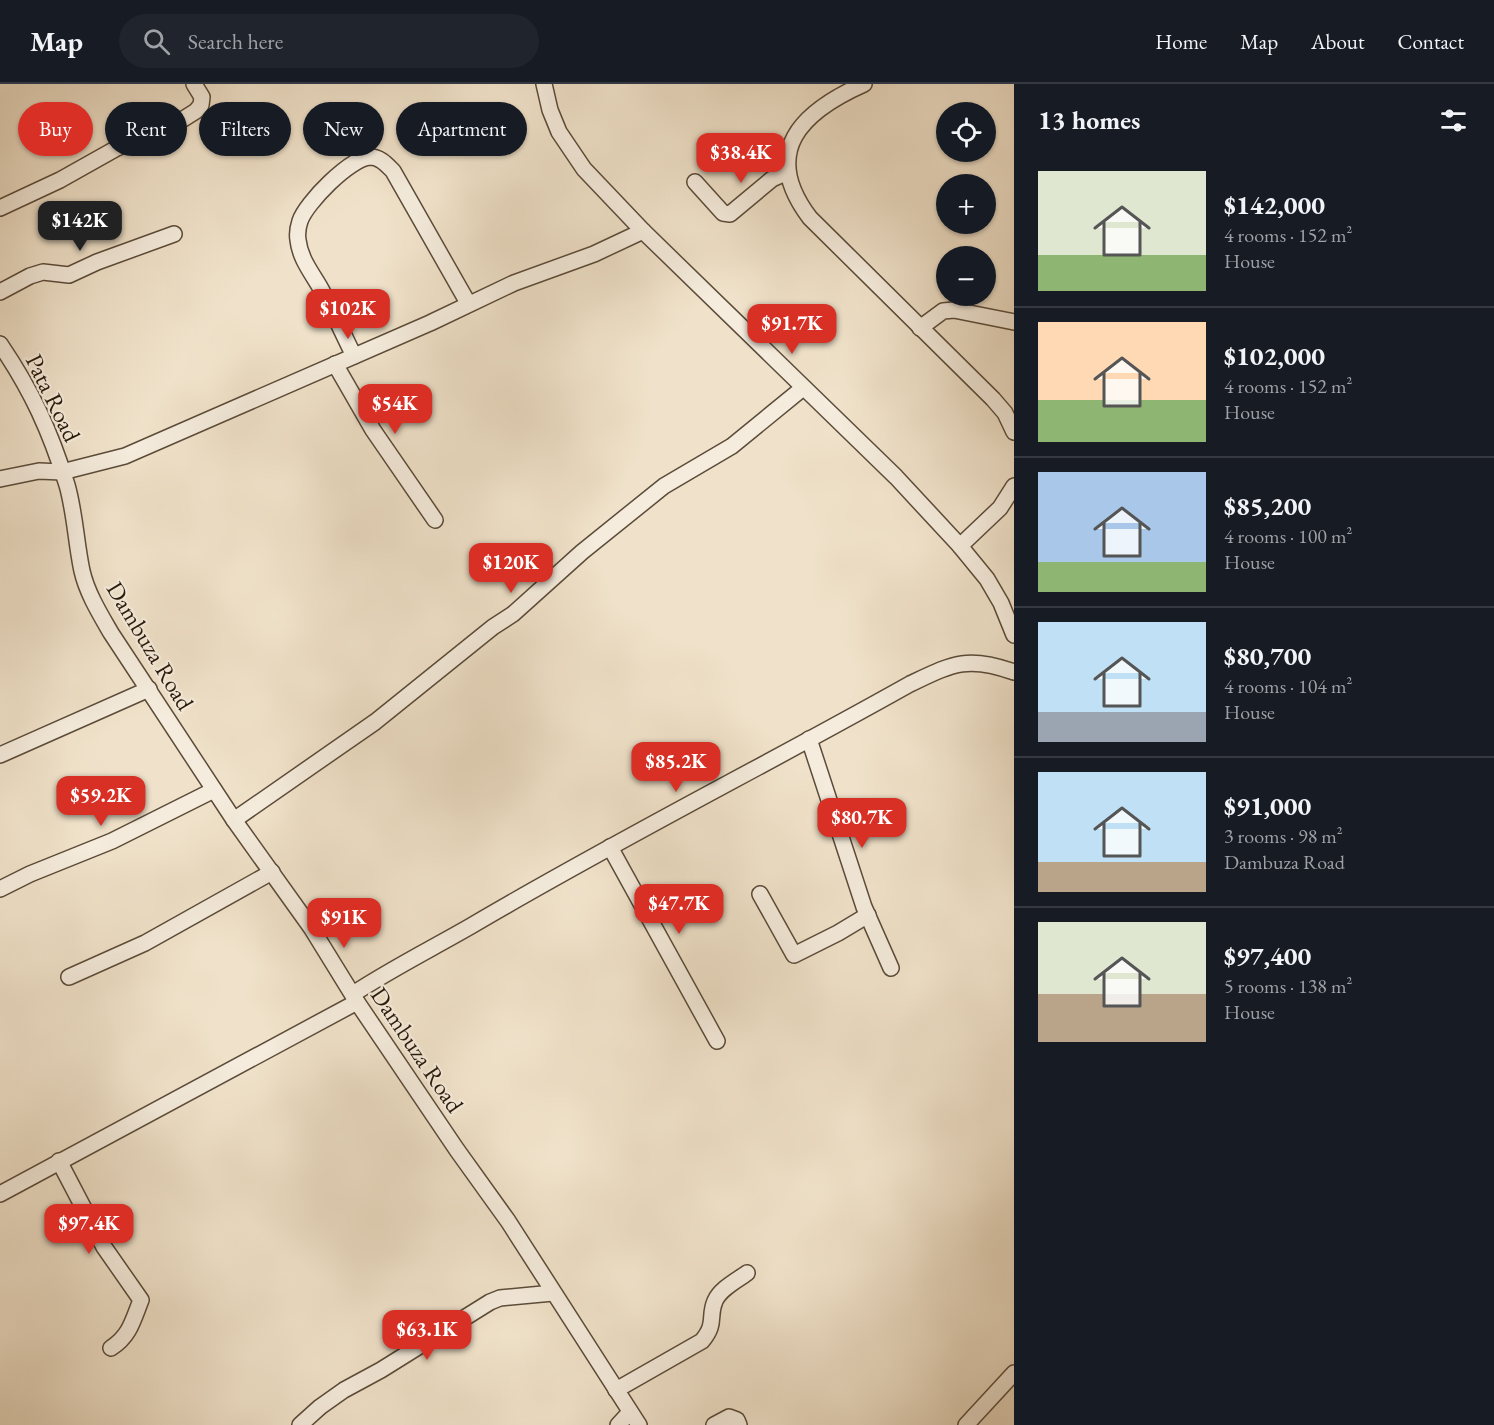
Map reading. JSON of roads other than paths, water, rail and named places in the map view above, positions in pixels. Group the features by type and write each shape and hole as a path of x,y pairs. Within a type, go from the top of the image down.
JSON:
{"street":[{"path":"0,208 60,180 117,148 187,118 201,105 202,97 194,84"},
{"path":"544,84 550,110 559,132 573,154 643,231 896,477 960,546 992,587 1014,635"},
{"path":"864,84 827,103 802,124 795,134 790,148 788,172 799,203 810,218 993,399 1005,414 1014,432"},
{"path":"354,356 320,287 306,266 297,232 304,213 316,199 340,172 361,159 370,157 379,159 393,171 468,303"},
{"path":"694,182 723,213 730,214 772,179 788,172"},
{"path":"0,479 39,471 62,472 125,456 430,323 468,303 534,275 594,254 643,231"},
{"path":"0,292 30,276 43,272 69,275 97,262 174,234"},
{"path":"920,328 943,311 954,309 1014,322"},
{"name":"Pata Road","path":"0,344 41,413 62,472"},
{"path":"335,364 373,430 435,520"},
{"path":"234,820 375,722 493,627 513,614 586,548 664,486 732,446 803,388"},
{"name":"Dambuza Road","path":"62,472 86,584 111,633 234,820 312,929 355,998 457,1150 508,1221 634,1419"},
{"path":"960,546 1000,508 1014,486"},
{"path":"0,1194 355,998 383,974 610,847 910,684 947,667 968,662 1014,672"},
{"path":"0,755 149,689"},
{"path":"809,739 868,915 891,968"},
{"path":"0,889 30,874 112,841 214,790"},
{"path":"610,847 717,1041"},
{"path":"69,977 145,943 272,872"},
{"path":"760,894 794,955 868,915"},
{"path":"59,1161 104,1247 141,1300 126,1335 111,1348"},
{"path":"616,1390 702,1341 709,1333 713,1321 715,1300 721,1292 747,1273"},
{"path":"300,1425 344,1390 381,1370 490,1302 500,1298 553,1293"},
{"path":"966,1425 1014,1373"},
{"path":"714,1425 729,1417 737,1420 739,1425"},
{"path":"618,1425 634,1419"}]}
